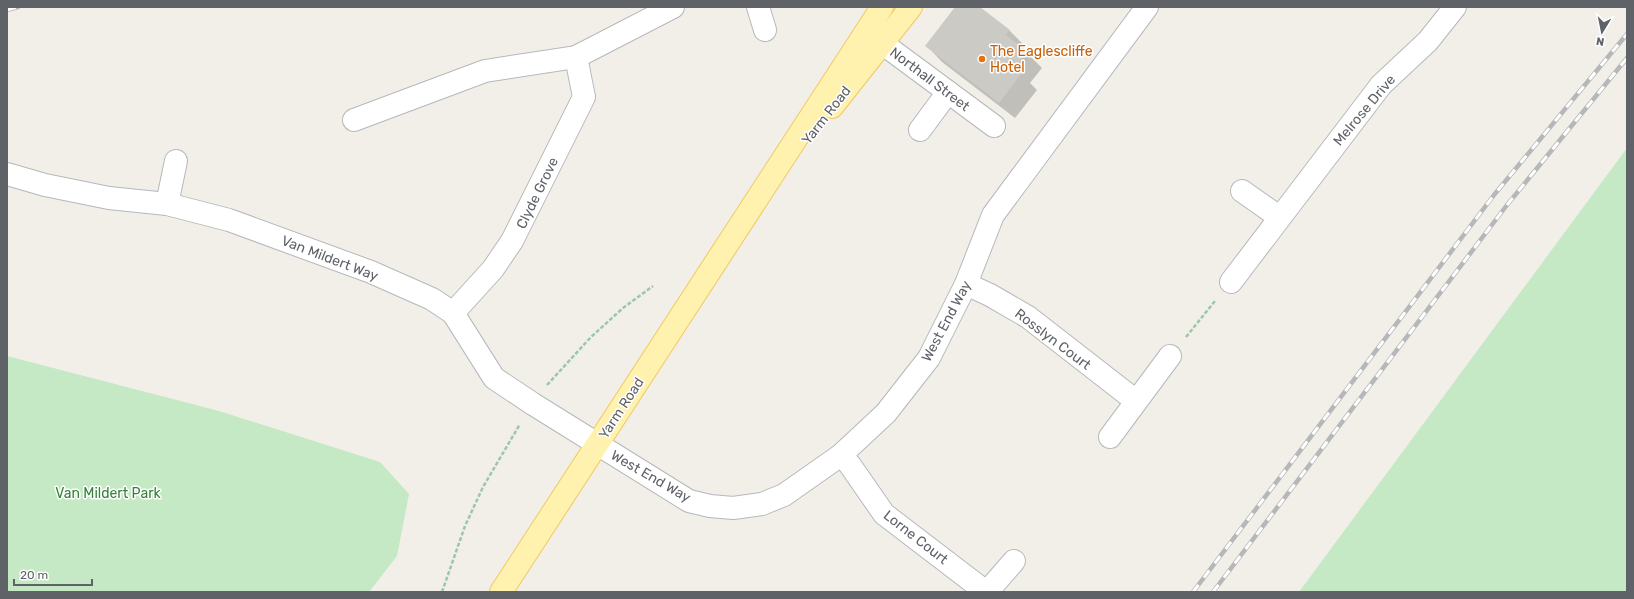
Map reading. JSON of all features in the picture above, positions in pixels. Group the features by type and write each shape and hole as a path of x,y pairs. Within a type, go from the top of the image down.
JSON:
{"main road":[{"name":"Yarm Road","path":"874,37 882,7"},
{"name":"Yarm Road","path":"501,592 741,223 874,37 911,7"}],"street":[{"path":"354,120 485,71 576,57 673,7"},
{"path":"758,7 765,30"},
{"name":"West End Way","path":"597,444 689,501 710,506 733,508 762,504 784,495 841,455 886,413 929,358 966,284 994,215 1147,7"},
{"name":"Melrose Drive","path":"1231,282 1381,85 1428,41 1455,7"},
{"name":"Northall Street","path":"874,37 994,126"},
{"name":"Clyde Grove","path":"453,313 493,269 512,241 584,97 576,57"},
{"path":"920,130 948,92"},
{"path":"167,204 176,161"},
{"name":"Van Mildert Way","path":"7,174 45,185 108,198 167,204 229,220 371,272 432,299 453,313 494,378 597,444"},
{"path":"1242,191 1279,217"},
{"name":"Rosslyn Court","path":"966,284 990,295 1028,317 1136,401"},
{"path":"1110,437 1170,356"},
{"name":"Lorne Court","path":"841,455 850,465 884,514 987,592 1014,561"}],"path":[{"path":"1170,356 1231,282"},
{"path":"546,386 591,337 623,308 653,286"},
{"path":"442,592 468,519 483,487 523,419"}],"green space":[{"path":"1627,148 1627,592 1299,592"},
{"name":"Van Mildert Park","path":"7,356 219,411 380,462 409,494 397,556 369,592 7,592"}],"building":[{"name":"The Eaglescliffe Hotel","path":"955,7 980,7 1010,30 1006,35 1027,51 1015,67 1022,73 999,103 925,46"}],"railway":[{"path":"7,10 18,7"},
{"path":"1193,592 1494,195 1627,34"},
{"path":"1213,592 1507,205 1627,58"}],"place":[{"name":"The Eaglescliffe Hotel","path":"982,59"}]}
